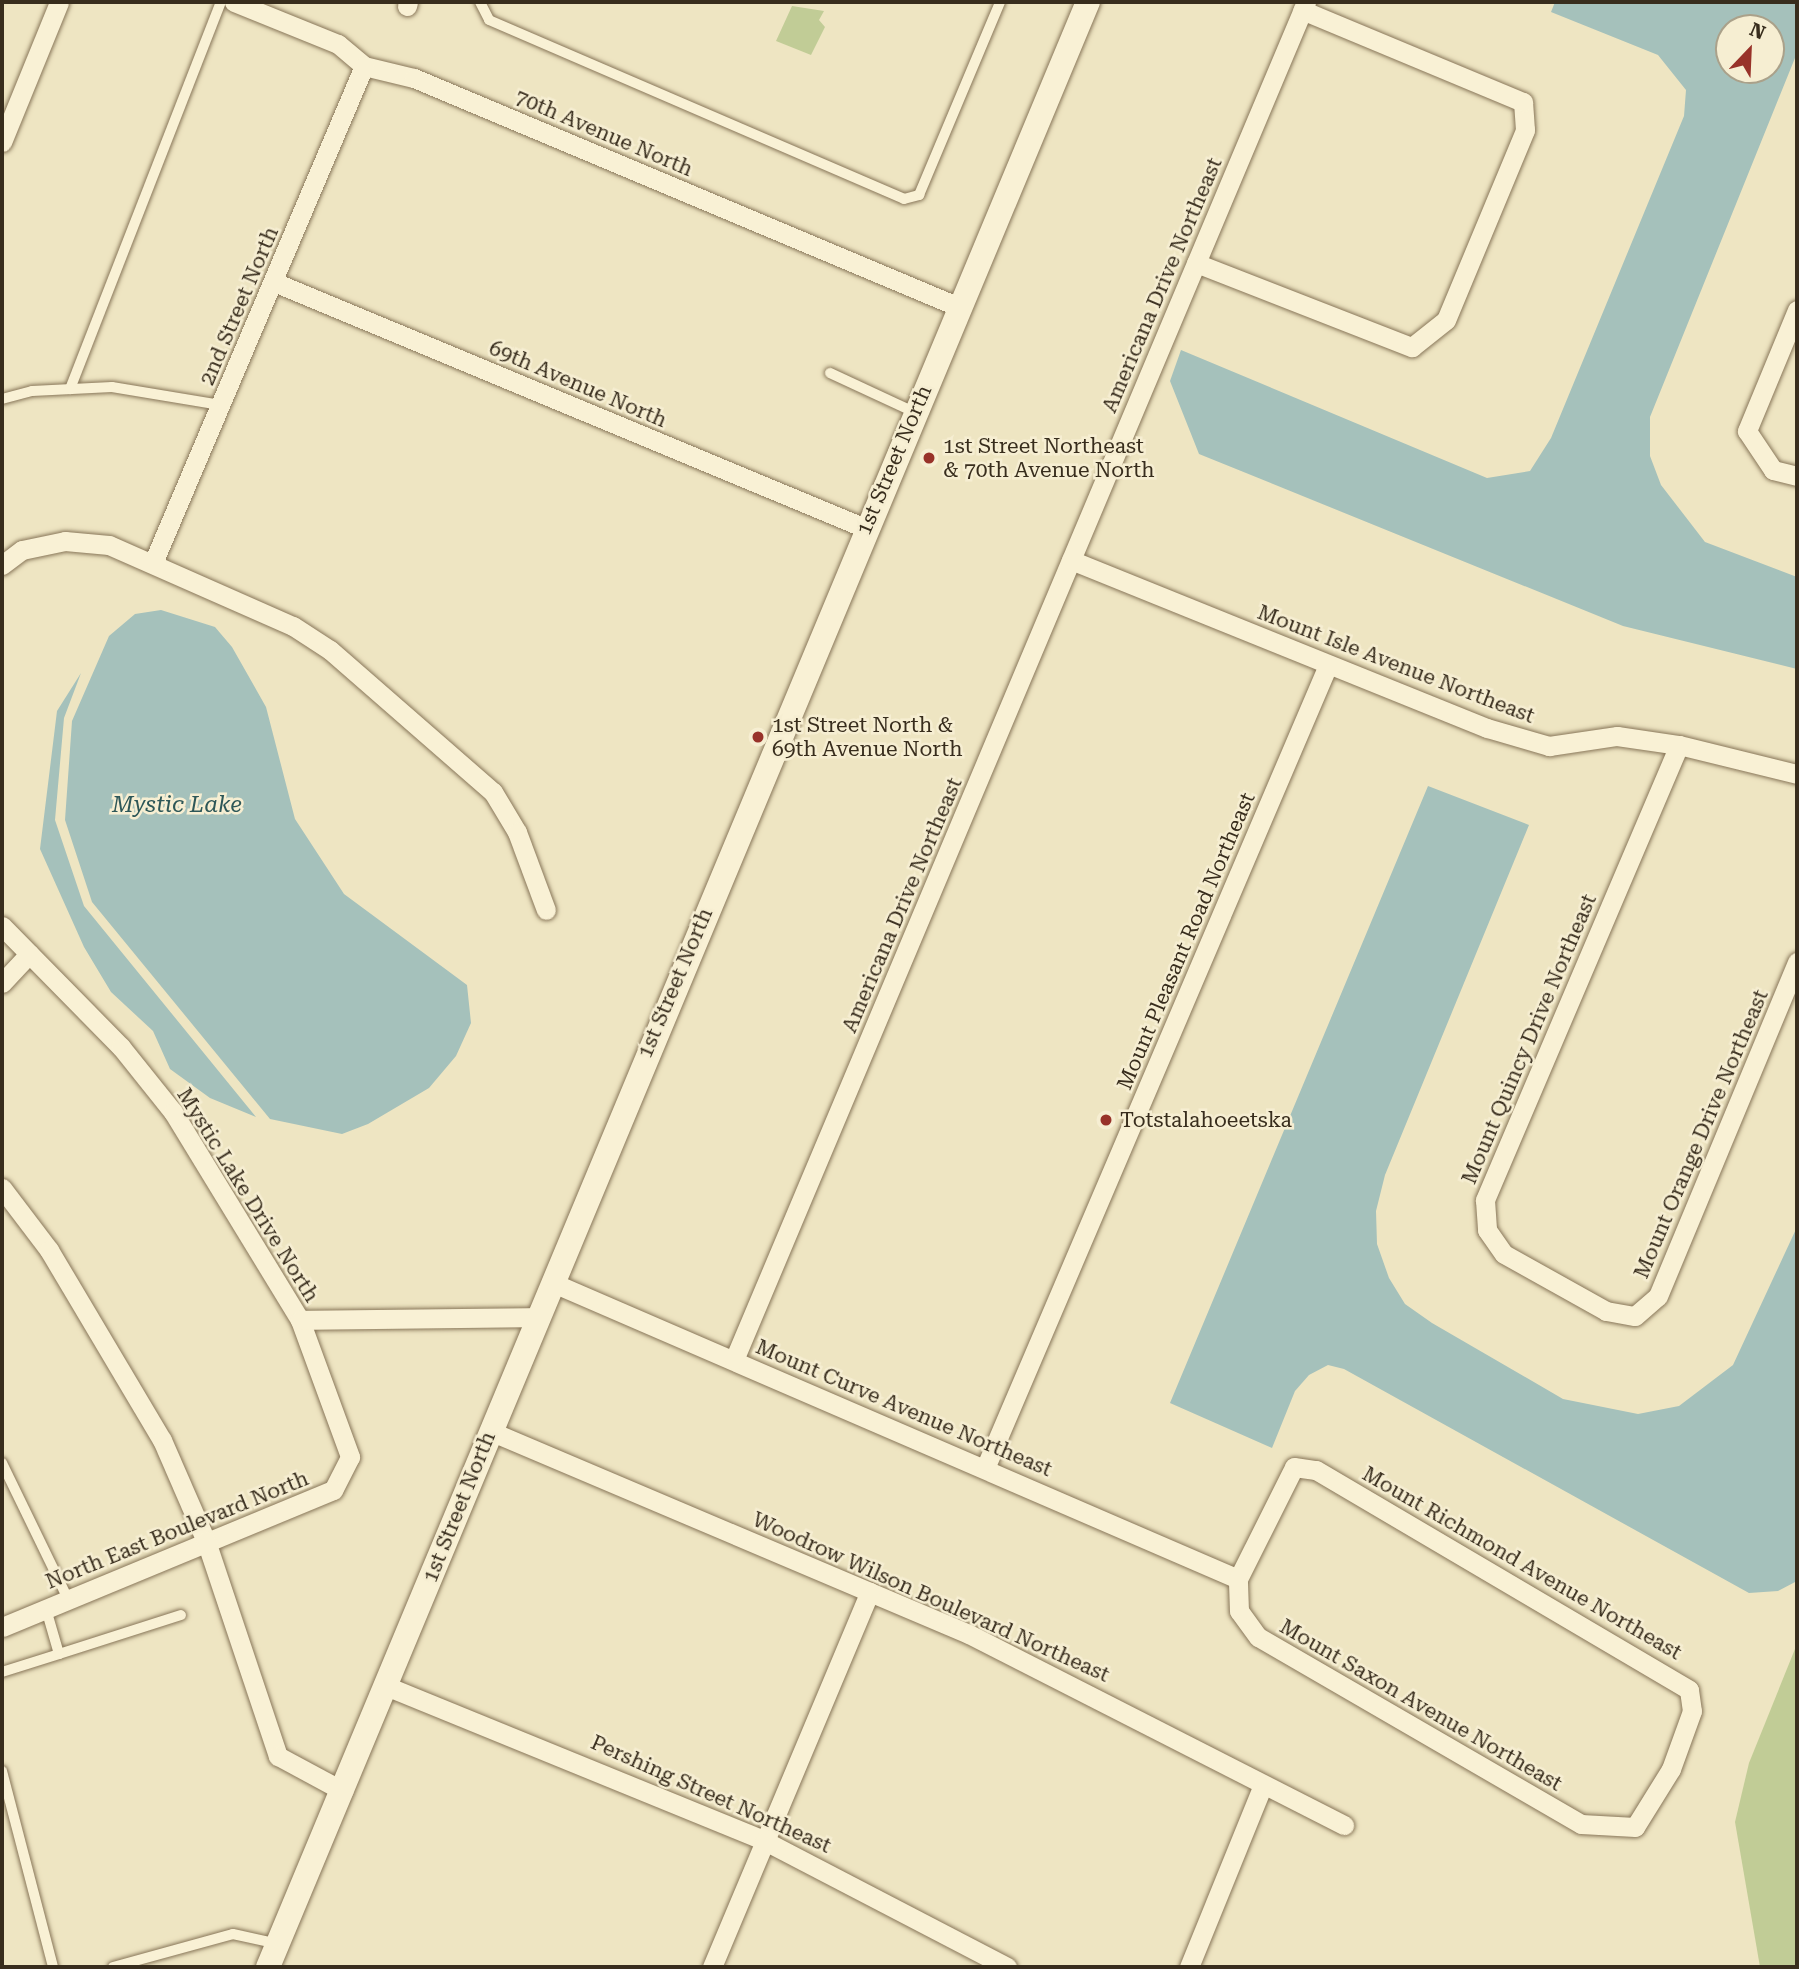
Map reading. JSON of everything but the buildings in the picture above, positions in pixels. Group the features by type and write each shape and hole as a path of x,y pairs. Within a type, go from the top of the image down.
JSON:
{"street":[{"path":"2,142 59,2"},
{"name":"70th Avenue North","path":"234,2 338,44 364,66 414,78 959,307"},
{"name":"1st Street North","path":"268,1967 865,528 1088,2"},
{"path":"1196,263 1412,347 1446,320 1462,282 1525,130 1523,102 1304,6"},
{"name":"Americana Drive Northeast","path":"734,1360 1304,6"},
{"name":"2nd Street North","path":"153,563 364,66"},
{"name":"69th Avenue North","path":"274,282 865,528"},
{"path":"1797,310 1747,432 1773,470 1797,476"},
{"path":"2,565 22,550 65,541 109,545 293,626 330,650 493,792 517,832 546,910"},
{"name":"Mount Isle Avenue Northeast","path":"1071,560 1487,728 1549,746 1617,736 1678,745 1797,774"},
{"name":"Mount Pleasant Road Northeast","path":"986,1466 1328,665"},
{"name":"Mount Quincy Drive Northeast","path":"1635,1316 1606,1311 1504,1254 1487,1230 1485,1200 1678,745"},
{"name":"Mystic Lake Drive North","path":"2,926 121,1046 173,1112 300,1320 350,1457"},
{"path":"2,983 29,954"},
{"name":"Mount Orange Drive Northeast","path":"1635,1316 1658,1296 1797,962"},
{"path":"2,1188 104,1337 162,1440 206,1541 278,1756 343,1791"},
{"name":"Mount Curve Avenue Northeast","path":"551,1282 986,1466 1238,1579"},
{"path":"300,1320 537,1317"},
{"name":"Woodrow Wilson Boulevard Northeast","path":"490,1431 870,1592 1070,1681 1263,1785 1344,1825"},
{"name":"North East Boulevard North","path":"2,1627 333,1490 350,1457"},
{"name":"Mount Richmond Avenue Northeast","path":"1238,1579 1280,1487 1294,1467 1316,1470 1668,1672 1689,1690 1692,1711 1651,1804 1635,1827 1621,1828"},
{"name":"Mount Saxon Avenue Northeast","path":"1238,1579 1239,1612 1258,1637 1581,1824 1621,1828"},
{"path":"712,1967 870,1592"},
{"name":"Pershing Street Northeast","path":"386,1686 765,1841 1007,1967"},
{"path":"1189,1967 1263,1785"}],"lane":[{"path":"70,389 221,2"},
{"path":"480,2 489,20 904,199 919,195 1000,2"},
{"path":"831,373 914,412"},
{"path":"2,399 70,389 112,387 221,405"},
{"path":"2,1463 68,1599"},
{"path":"46,1609 59,1654"},
{"path":"2,1672 181,1615"},
{"path":"2,1771 53,1967"},
{"path":"113,1967 233,1934 278,1944"}],"green space":[{"path":"792,6 824,11 819,20 825,27 811,55 776,41"},
{"path":"1797,1644 1797,1967 1760,1967 1735,1822 1749,1763"}],"water":[{"path":"1555,2 1797,2 1797,53 1785,83 1785,14 1715,14 1715,84 1784,84 1650,417 1650,456 1661,485 1705,542 1797,577 1797,669 1623,626 1199,454 1170,381 1181,350 1487,478 1530,471 1551,438 1684,116 1686,90 1658,55 1551,12"},
{"name":"Mystic Lake","path":"161,610 215,627 232,647 266,707 295,819 344,894 467,985 471,1023 456,1056 429,1088 368,1124 342,1134 270,1119 92,902 65,820 72,721 109,636 135,614"},
{"path":"81,673 64,718 55,820 84,906 256,1117 210,1098 170,1069 153,1031 111,992 84,947 40,849 57,711"},
{"path":"1428,786 1529,825 1385,1175 1376,1211 1377,1244 1389,1278 1405,1304 1432,1323 1563,1399 1638,1414 1679,1406 1733,1365 1797,1227 1797,1581 1778,1591 1749,1593 1344,1369 1328,1365 1309,1375 1295,1391 1272,1448 1170,1403"}],"place":[{"name":"1st Street Northeast & 70th Avenue North","path":"929,458"},
{"name":"1st Street North & 69th Avenue North","path":"758,737"},
{"name":"Totstalahoeetska","path":"1106,1120"}]}
